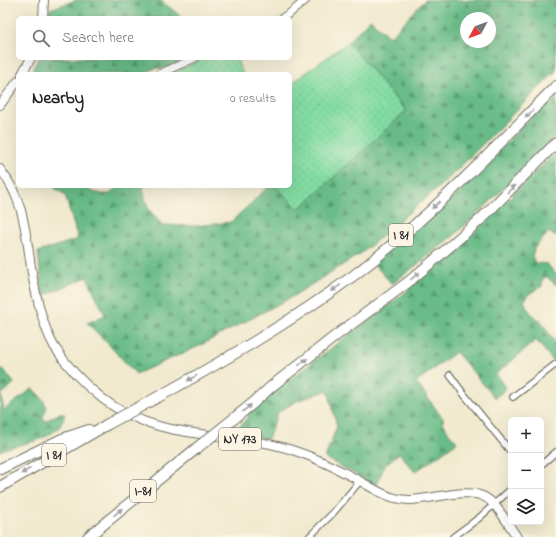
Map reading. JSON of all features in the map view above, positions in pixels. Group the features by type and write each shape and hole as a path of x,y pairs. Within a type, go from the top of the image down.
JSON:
{"highway":[{"name":"I 81","path":"0,487 108,424 272,332 353,275 402,235 451,191 556,86"},
{"name":"I-81","path":"88,537 252,404 272,386 338,334 407,283 432,262 481,219 556,143"},
{"path":"0,469 62,439 108,424"}],"main road":[{"path":"43,16 44,0"},
{"path":"23,72 30,60"},
{"path":"0,105 16,85"},
{"name":"NY 173","path":"0,169 16,192 23,216 36,287 45,325 53,344 70,366 102,398 125,413 160,427 200,435 271,444 297,451 324,462 378,492 392,498 416,500 460,493 474,493 489,499 495,504 517,537"}],"street":[{"path":"285,16 306,0"},
{"path":"164,72 190,60"},
{"path":"513,397 556,364"},
{"path":"450,375 508,448"},
{"path":"544,462 556,452"},
{"path":"309,537 333,513 360,481"},
{"path":"453,537 479,518 508,492"}],"green space":[{"path":"77,0 160,0 180,16 49,16 50,9"},
{"path":"425,0 556,0 556,71 448,179 363,252 290,298 197,347 136,374 87,323 105,315 87,277 43,296 38,252 78,239 65,195 55,188 86,188 93,192 110,194 116,188 143,188 148,208 163,225 195,226 231,222 267,188 278,188 298,208 304,205 406,111 348,42 370,19 390,37"},
{"path":"348,42 406,111 304,205 298,208 278,188 292,188 292,84"},
{"path":"37,60 183,60 163,69 155,68 146,72 32,72"},
{"path":"201,60 237,60 242,72 174,72"},
{"path":"556,93 556,135 490,202 450,239 392,284 372,262 449,201"},
{"path":"556,152 556,237 549,232 535,247 532,256 535,263 547,264 556,274 556,285 547,277 544,277 542,286 530,293 524,301 527,308 534,317 540,320 556,344 556,359 553,361 536,340 496,374 506,389 495,398 456,352 416,382 444,420 442,421 449,433 457,442 415,472 399,453 385,465 376,485 325,458 337,426 328,390 297,401 278,412 268,439 232,435 249,416 247,411 401,296 459,247"},
{"path":"0,368 4,370 14,383 1,395 4,410 32,389 45,403 46,410 42,418 46,421 62,412 65,415 60,426 54,432 32,442 0,451"}]}
